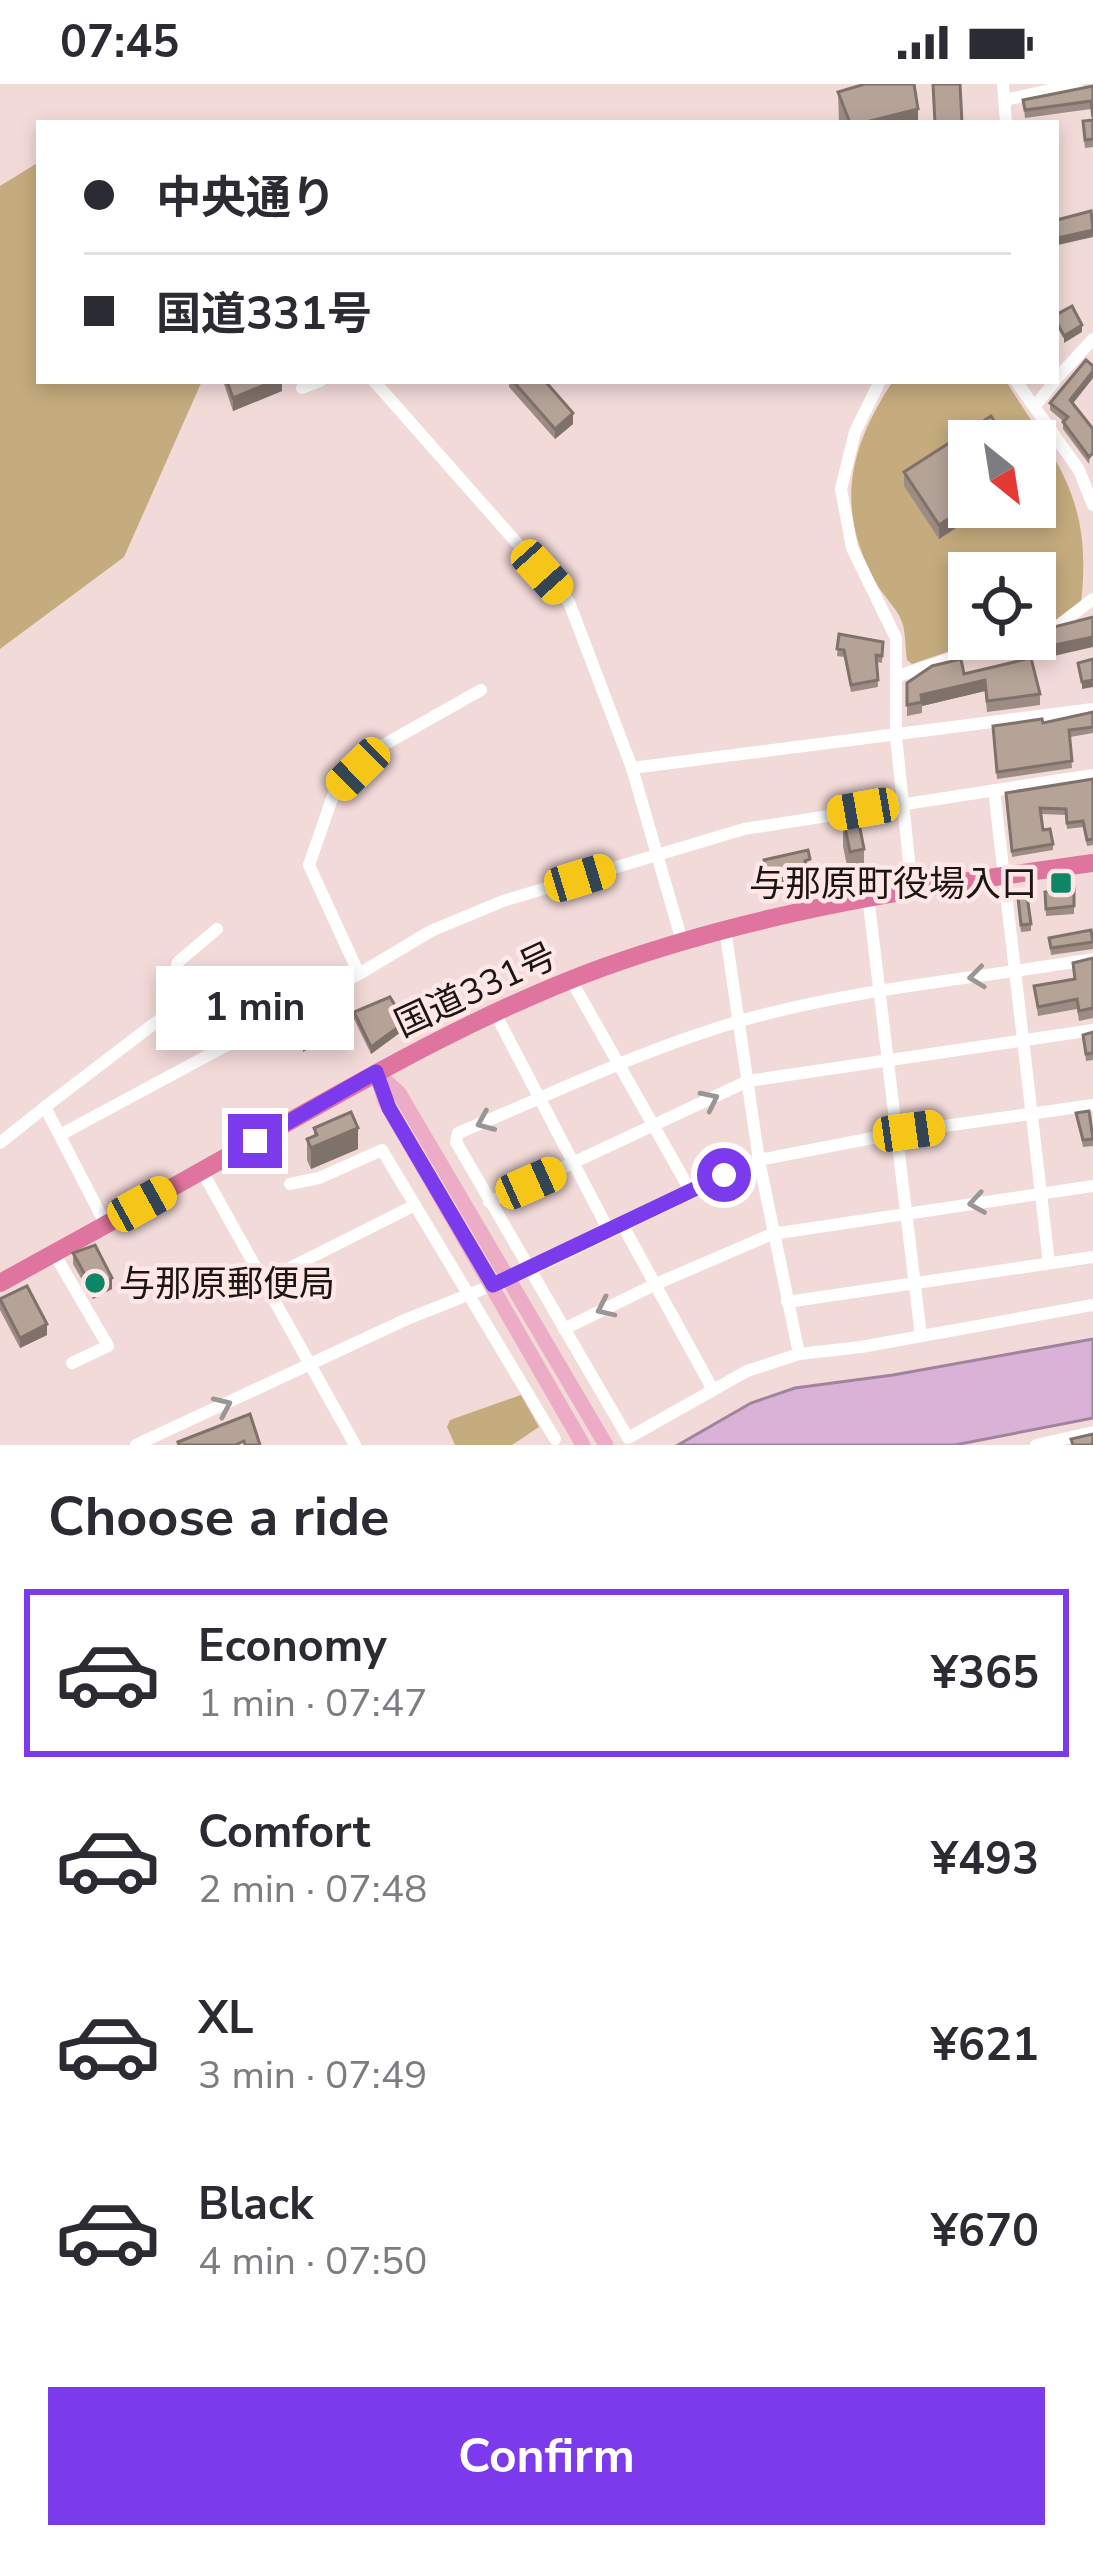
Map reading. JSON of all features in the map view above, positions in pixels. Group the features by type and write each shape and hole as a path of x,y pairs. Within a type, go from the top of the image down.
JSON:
{"highway":[{"name":"国道331号","path":"0,1283 376,1072 571,980 682,941 868,896 1093,863"}],"main road":[{"path":"376,1072 399,1093 583,1445"},
{"path":"501,1282 606,1445"}],"street":[{"path":"1003,84 1006,120"},
{"path":"1004,100 1077,84"},
{"path":"1088,342 1093,362"},
{"path":"1059,375 1088,342"},
{"path":"302,388 312,384"},
{"path":"377,384 569,602 632,768 682,941"},
{"path":"879,384 850,446 841,489 852,548 892,625 898,676 896,737 912,889"},
{"path":"1018,384 1079,470 1093,506"},
{"path":"1035,406 1052,384"},
{"path":"1056,626 1093,598"},
{"path":"898,676 948,659"},
{"path":"359,974 309,865 335,790 380,747 482,690"},
{"path":"632,768 1093,709"},
{"path":"60,1136 431,931 503,901 743,830 1093,775"},
{"path":"994,790 1049,1263"},
{"path":"868,896 921,1336"},
{"path":"0,1143 189,997 175,977 178,962 218,929"},
{"path":"725,929 758,1160 800,1354"},
{"path":"1093,958 880,989 739,1021 458,1133 455,1142 628,1438 746,1371 800,1354 1093,1305"},
{"path":"571,980 689,1190"},
{"path":"495,1013 609,1232"},
{"path":"489,1202 748,1082 1093,1030"},
{"path":"136,1445 469,1293 531,1270 758,1160 1093,1105"},
{"path":"45,1107 106,1225"},
{"path":"290,1184 320,1178 382,1150 555,1438"},
{"path":"202,1171 355,1445"},
{"path":"564,1329 772,1234 1093,1186"},
{"path":"264,1281 415,1205"},
{"path":"622,1224 712,1388"},
{"path":"54,1253 108,1346 72,1363"},
{"path":"787,1303 1093,1257"},
{"path":"1036,1445 1093,1432"}],"shaded area":[{"path":"36,164 36,384 201,384 124,557 0,649 0,186"},
{"path":"891,384 1008,384 1030,420 948,420 948,528 1056,528 1056,462 1076,508 1082,536 1081,604 1056,620 1056,552 948,552 948,652 912,664 907,660 902,622 876,583 855,530 851,504 857,455"},
{"path":"1093,1339 1093,1418 955,1445 678,1445 751,1403 795,1388"},
{"path":"521,1395 539,1427 512,1445 455,1445 447,1427 450,1420"}],"building":[{"path":"865,84 914,84 918,109 874,120 849,120 838,92"},
{"path":"933,84 960,84 962,120 935,120"},
{"path":"1093,86 1093,117 1091,101 1025,110 1023,100"},
{"path":"1093,120 1093,139 1085,140 1083,121"},
{"path":"1091,211 1093,230 1059,238 1059,219"},
{"path":"1072,306 1082,325 1064,336 1059,313"},
{"path":"1086,360 1093,371 1070,400 1093,429 1089,457 1063,422 1068,417 1050,403"},
{"path":"228,384 267,384 233,398"},
{"path":"516,384 548,384 573,413 555,429"},
{"path":"948,444 948,519 939,525 904,472"},
{"path":"1093,617 1093,637 1056,645 1056,626"},
{"path":"839,634 883,642 882,656 876,655 878,680 851,685 844,650 837,649"},
{"path":"1093,659 1093,680 1082,682 1078,663"},
{"path":"961,660 964,674 1032,660 1040,694 987,701 985,680 921,695 922,702 907,705 907,683 932,666"},
{"path":"1093,712 1093,727 1069,730 1072,761 997,772 993,726 1042,719 1043,723"},
{"path":"1093,779 1093,839 1087,840 1083,821 1067,823 1066,809 1040,808 1043,830 1050,829 1053,844 1012,851 1006,793"},
{"path":"856,808 864,849 850,852 843,817 845,810"},
{"path":"808,850 808,872 768,881 764,860"},
{"path":"1074,889 1074,906 1046,909 1045,892"},
{"path":"1027,896 1031,924 1021,925 1018,898"},
{"path":"1091,930 1093,942 1051,948 1049,938"},
{"path":"1093,958 1093,1008 1079,1011 1077,999 1038,1007 1034,986 1075,979 1073,963"},
{"path":"390,997 405,1022 371,1047 354,1012"},
{"path":"325,1011 334,1028 303,1045 294,1028"},
{"path":"1093,1032 1093,1053 1086,1054 1083,1035"},
{"path":"1089,1111 1093,1139 1083,1140 1076,1113"},
{"path":"351,1112 358,1128 311,1148 307,1139 317,1135 314,1128"},
{"path":"95,1245 112,1278 93,1289 73,1253"},
{"path":"27,1286 47,1324 20,1338 0,1299"},
{"path":"250,1414 260,1445 245,1445 244,1441 179,1445 178,1442"},
{"path":"1093,1434 1093,1445 1073,1445 1071,1439"}],"place":[{"name":"与那原町役場入口","path":"1061,883"},
{"name":"与那原郵便局","path":"95,1283"}],"route":[{"path":"255,1141 376,1072 385,1101 493,1285 724,1175"}]}
